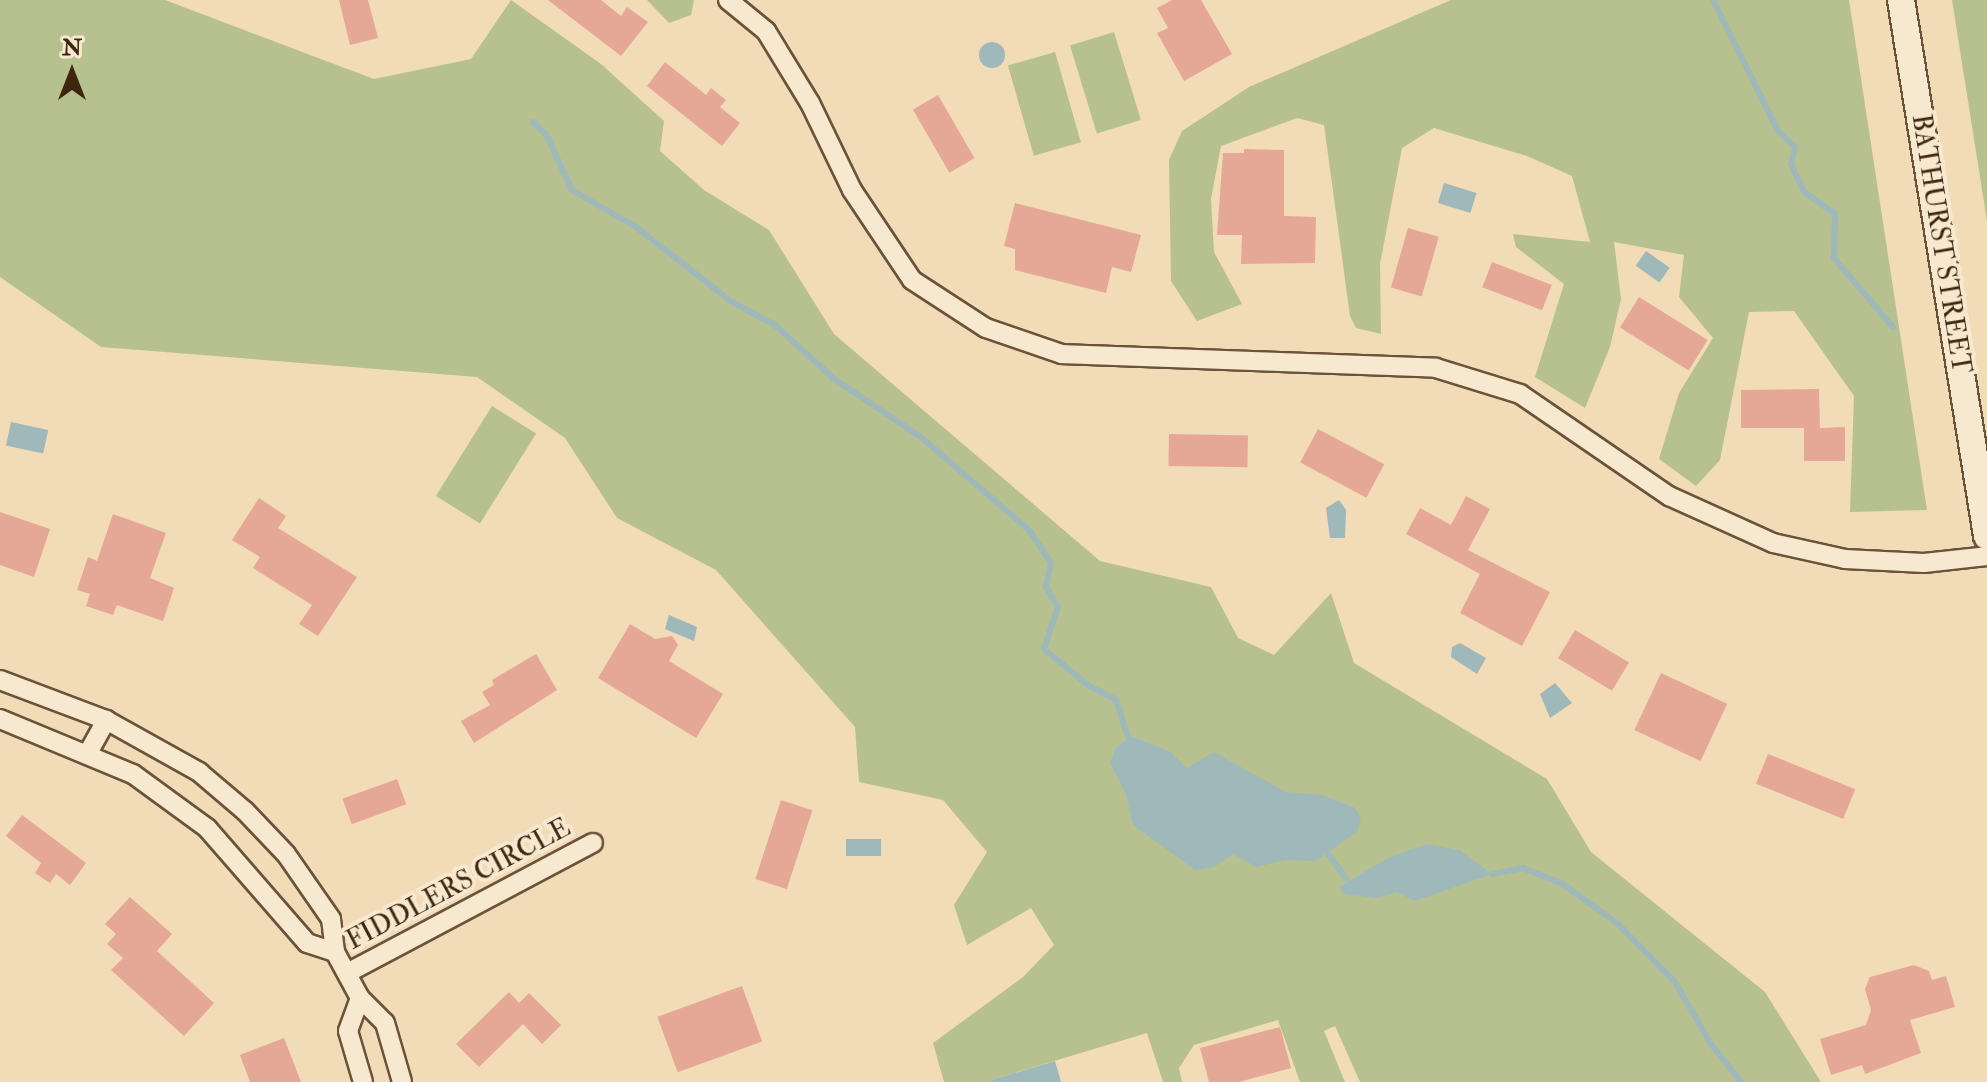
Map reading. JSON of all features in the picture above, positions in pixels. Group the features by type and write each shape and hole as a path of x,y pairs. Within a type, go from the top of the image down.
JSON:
{"main road":[{"name":"BATHURST STREET","path":"1901,0 1987,536"}],"street":[{"path":"728,0 766,31 810,103 852,190 912,280 986,328 1062,354 1436,368 1520,394 1669,496 1710,519 1773,543 1845,559 1924,563 1987,556"},
{"path":"0,680 106,720 199,772 245,811 286,854 331,919 335,952 349,972 360,998 385,1023 402,1082"},
{"path":"0,719 133,774 207,828 307,943 335,952"},
{"path":"88,753 106,720"},
{"name":"FIDDLERS CIRCLE","path":"349,972 593,843"},
{"path":"360,998 348,1031 363,1082"}],"green space":[{"path":"0,0 165,0 374,79 471,59 511,0 601,64 664,121 660,151 704,190 769,230 834,334 1100,561 1211,587 1238,638 1274,655 1331,593 1354,663 1547,779 1591,852 1765,992 1821,1082 1360,1082 1335,1026 1324,1031 1345,1082 1300,1082 1278,1020 1194,1045 1179,1068 1182,1082 1163,1082 1147,1033 985,1082 944,1082 933,1043 1023,977 1054,945 1031,908 967,945 954,905 987,852 943,800 859,782 855,727 716,570 617,518 565,438 477,377 101,347 0,277"},
{"path":"647,0 694,0 691,15 669,23"},
{"path":"1451,0 1849,0 1927,510 1850,512 1854,396 1794,311 1749,312 1720,460 1696,486 1659,459 1679,393 1713,338 1679,297 1684,255 1614,242 1621,299 1610,347 1585,408 1535,377 1564,284 1516,247 1513,234 1590,242 1572,176 1527,156 1434,128 1402,148 1380,264 1381,334 1356,328 1350,316 1324,125 1297,118 1221,146 1211,199 1214,252 1242,304 1197,321 1171,281 1169,160 1182,131 1249,87"},
{"path":"1952,0 1987,0 1987,221"},
{"path":"1114,32 1141,120 1097,133 1070,45"},
{"path":"1055,52 1081,142 1034,156 1008,66"},
{"path":"492,406 536,434 480,523 436,496"}],"water":[{"path":"992,42 1001,46 1005,55 1001,64 992,68 983,64 979,55 983,46"},
{"path":"1444,183 1477,193 1470,213 1438,203"},
{"path":"1646,251 1670,268 1659,282 1636,266"},
{"path":"11,422 48,430 43,453 6,445"},
{"path":"1339,500 1346,510 1345,538 1330,538 1326,508"},
{"path":"669,615 697,627 694,641 665,629"},
{"path":"1460,643 1486,658 1477,674 1451,657 1452,647"},
{"path":"1555,683 1572,703 1550,718 1540,694"},
{"path":"1131,736 1169,751 1187,768 1214,752 1286,792 1323,795 1355,808 1361,818 1357,832 1315,861 1285,860 1256,867 1233,854 1214,867 1195,870 1133,825 1126,794 1110,763 1115,749"},
{"path":"846,839 881,839 881,856 846,856"},
{"path":"1427,844 1459,850 1492,874 1415,901 1397,892 1376,898 1344,894 1339,887 1388,858"},
{"path":"1055,1061 1061,1082 985,1082"}],"building":[{"path":"339,0 368,0 378,38 350,45"},
{"path":"548,0 601,0 621,16 627,7 648,22 621,56"},
{"path":"1172,0 1201,0 1232,54 1184,81 1157,33 1168,28 1157,8"},
{"path":"665,62 706,95 711,88 726,100 720,107 740,123 722,146 647,86"},
{"path":"938,95 974,158 949,173 913,110"},
{"path":"1244,149 1284,150 1284,216 1316,217 1315,263 1241,264 1242,235 1217,235 1223,153 1244,153"},
{"path":"1015,203 1141,235 1131,272 1112,267 1106,293 1015,270 1015,249 1004,246"},
{"path":"1408,228 1439,237 1422,296 1391,288"},
{"path":"1492,262 1552,285 1542,310 1482,287"},
{"path":"1639,297 1708,340 1689,370 1620,328"},
{"path":"1819,389 1820,428 1845,427 1845,461 1804,461 1804,428 1741,428 1741,390"},
{"path":"1318,429 1384,464 1366,498 1300,463"},
{"path":"1169,434 1248,435 1247,467 1168,466"},
{"path":"1466,496 1490,509 1468,550 1550,592 1522,646 1460,613 1480,574 1406,534 1420,508 1451,525"},
{"path":"259,498 286,516 278,528 357,577 318,636 299,624 312,605 253,568 260,557 232,540"},
{"path":"0,512 50,529 34,577 0,565"},
{"path":"113,514 166,533 150,578 174,588 163,621 117,605 113,615 86,606 90,594 77,590 88,557 97,561"},
{"path":"630,624 655,639 672,636 678,645 669,661 723,694 696,738 598,678"},
{"path":"1575,630 1629,662 1612,691 1558,658"},
{"path":"536,654 557,690 474,743 461,721 490,705 482,692 494,685 492,680"},
{"path":"1661,673 1727,704 1701,761 1634,730"},
{"path":"1768,754 1855,789 1843,819 1756,784"},
{"path":"397,779 406,804 352,824 342,799"},
{"path":"781,800 812,810 787,889 755,879"},
{"path":"22,815 86,863 70,885 56,874 50,883 35,873 41,863 6,836"},
{"path":"130,897 172,934 157,951 214,1003 184,1036 111,970 123,958 107,944 116,934 105,924"},
{"path":"1914,965 1929,971 1932,980 1946,976 1955,1007 1910,1020 1921,1053 1865,1074 1862,1065 1831,1075 1820,1039 1866,1025 1871,1010 1865,989 1870,977"},
{"path":"742,986 762,1041 678,1072 657,1017"},
{"path":"509,992 519,1003 529,993 561,1025 542,1044 523,1024 479,1067 456,1044"},
{"path":"1280,1027 1291,1068 1239,1082 1209,1082 1200,1048"},
{"path":"284,1038 301,1082 250,1082 240,1055"}],"waterway":[{"path":"1713,0 1778,131 1795,147 1791,164 1804,192 1835,214 1834,258 1893,327"},
{"path":"533,122 546,134 572,190 636,227 732,302 775,325 833,378 922,438 1030,531 1051,563 1046,587 1058,607 1044,649 1089,686 1116,700 1128,737"},
{"path":"1326,851 1346,879"},
{"path":"1492,874 1523,868 1563,884 1618,924 1675,982 1711,1044 1741,1082"}]}
